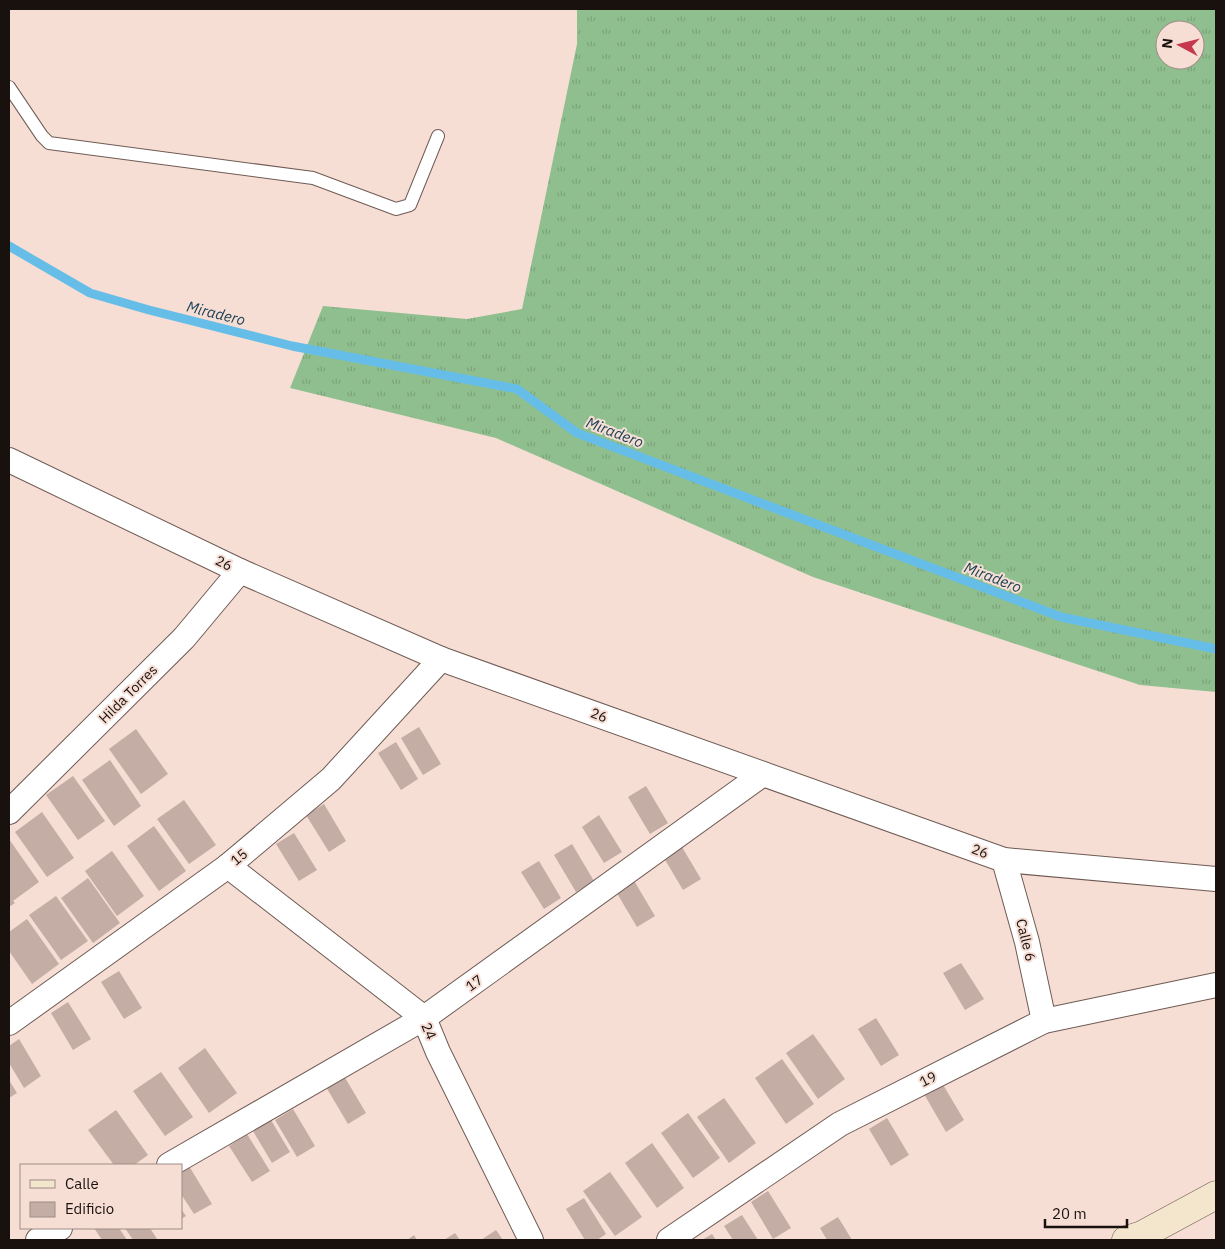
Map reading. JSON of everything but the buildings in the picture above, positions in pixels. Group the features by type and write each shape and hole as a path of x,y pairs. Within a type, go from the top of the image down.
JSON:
{"street":[{"name":"26","path":"9,460 240,571 441,659 1004,860 1216,878"},
{"name":"Hilda Torres","path":"9,812 184,638 240,571"},
{"name":"15","path":"9,1023 228,866 331,778 441,659"},
{"name":"17","path":"171,1164 424,1018 763,774"},
{"name":"Calle 6","path":"1004,860 1027,942 1044,1021"},
{"name":"24","path":"228,866 424,1018 438,1052 531,1240"},
{"name":"19","path":"669,1240 840,1124 1044,1021 1216,985"},
{"path":"1137,1239 1216,1195"},
{"path":"38,1240 58,1229"}],"lane":[{"path":"9,87 42,136 49,143 313,178 396,209 410,205 438,136"}],"green space":[{"path":"577,9 1216,9 1216,692 1140,685 813,577 496,438 290,388 323,306 467,319 522,309 577,44"}],"waterway":[{"name":"Miradero","path":"9,246 90,293 149,310 292,346 517,389 577,433 1061,617 1216,649"}]}
